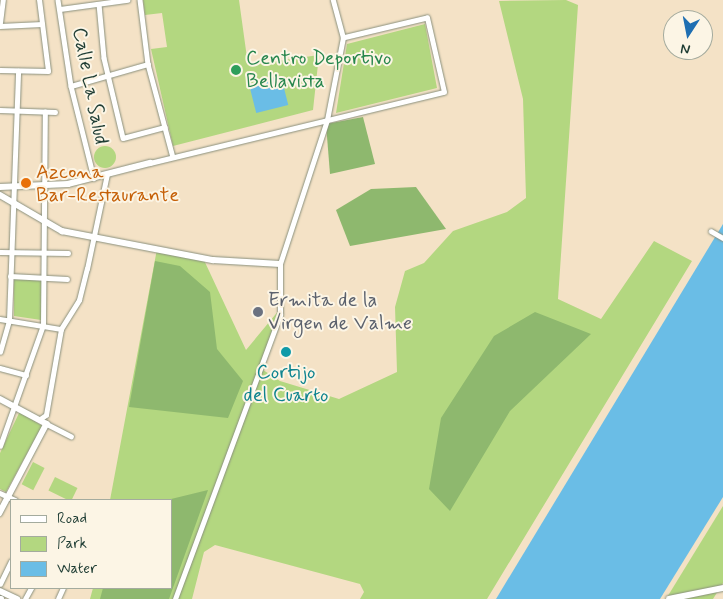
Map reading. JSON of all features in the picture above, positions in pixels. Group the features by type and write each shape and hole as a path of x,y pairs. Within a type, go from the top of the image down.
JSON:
{"street":[{"path":"3,0 0,25 42,24"},
{"path":"0,70 18,72 48,71 39,0"},
{"name":"Calle La Salud","path":"58,0 71,86 94,178"},
{"path":"60,9 127,0"},
{"path":"140,0 148,64 173,158"},
{"path":"175,599 280,315 280,264 327,120 344,38 333,0"},
{"path":"99,4 109,76 123,138 165,127"},
{"path":"0,187 46,185 94,178 444,92 427,18 344,38"},
{"path":"71,86 148,64"},
{"path":"0,352 9,320 18,72"},
{"path":"0,110 56,112"},
{"path":"0,446 17,407 43,325 46,223 45,112"},
{"path":"38,418 46,415 61,329 79,300 107,174"},
{"path":"0,196 46,223 94,237 213,260 280,264"},
{"path":"711,231 723,238"},
{"path":"0,252 68,253"},
{"path":"10,276 67,279"},
{"path":"0,319 61,329"},
{"path":"0,368 26,375"},
{"path":"0,399 71,436"},
{"path":"0,513 47,424"},
{"path":"0,493 13,499"},
{"path":"0,584 10,563"},
{"path":"669,599 723,588"},
{"path":"0,591 17,599"}],"green space":[{"name":"Centro Deportivo Bellavista","path":"143,0 239,0 248,65 319,55 313,110 173,146 151,49 167,47 162,13 145,15"},
{"path":"566,0 578,5 558,299 601,319 654,241 692,261 487,599 360,599 364,592 360,584 215,545 204,552 192,599 90,599 93,589 172,589 172,499 110,499 157,249 203,258 246,350 280,309 260,368 280,381 339,399 397,372 395,307 405,271 424,263 453,231 507,212 526,198 523,99 499,1"},
{"path":"425,24 437,88 336,113 347,44"},
{"path":"363,117 375,164 330,174 326,124"},
{"path":"105,146 113,149 116,157 113,165 105,168 97,165 94,157 97,149"},
{"path":"416,187 446,229 350,246 336,210 371,189"},
{"path":"155,261 180,266 210,292 217,349 243,381 228,418 129,407"},
{"path":"14,278 43,278 41,320 14,316"},
{"path":"535,312 591,334 510,411 450,511 429,489 441,418 494,336"},
{"path":"20,411 42,426 6,492 0,489 0,453"},
{"path":"33,462 45,468 33,490 22,484"},
{"path":"55,477 77,488 72,499 66,499 48,490"},
{"path":"208,490 169,599 100,599 103,589 172,589 171,499"},
{"path":"723,506 723,583 713,599 666,599"}],"water":[{"path":"281,76 288,105 256,113 249,84"},
{"path":"723,224 723,497 660,599 496,599"}],"place":[{"name":"Centro Deportivo Bellavista","path":"236,70"},
{"name":"Azcona Bar-Restaurante","path":"26,183"},
{"name":"Ermita de la Virgen de Valme","path":"258,312"},
{"name":"Cortijo del Cuarto","path":"286,352"}]}
